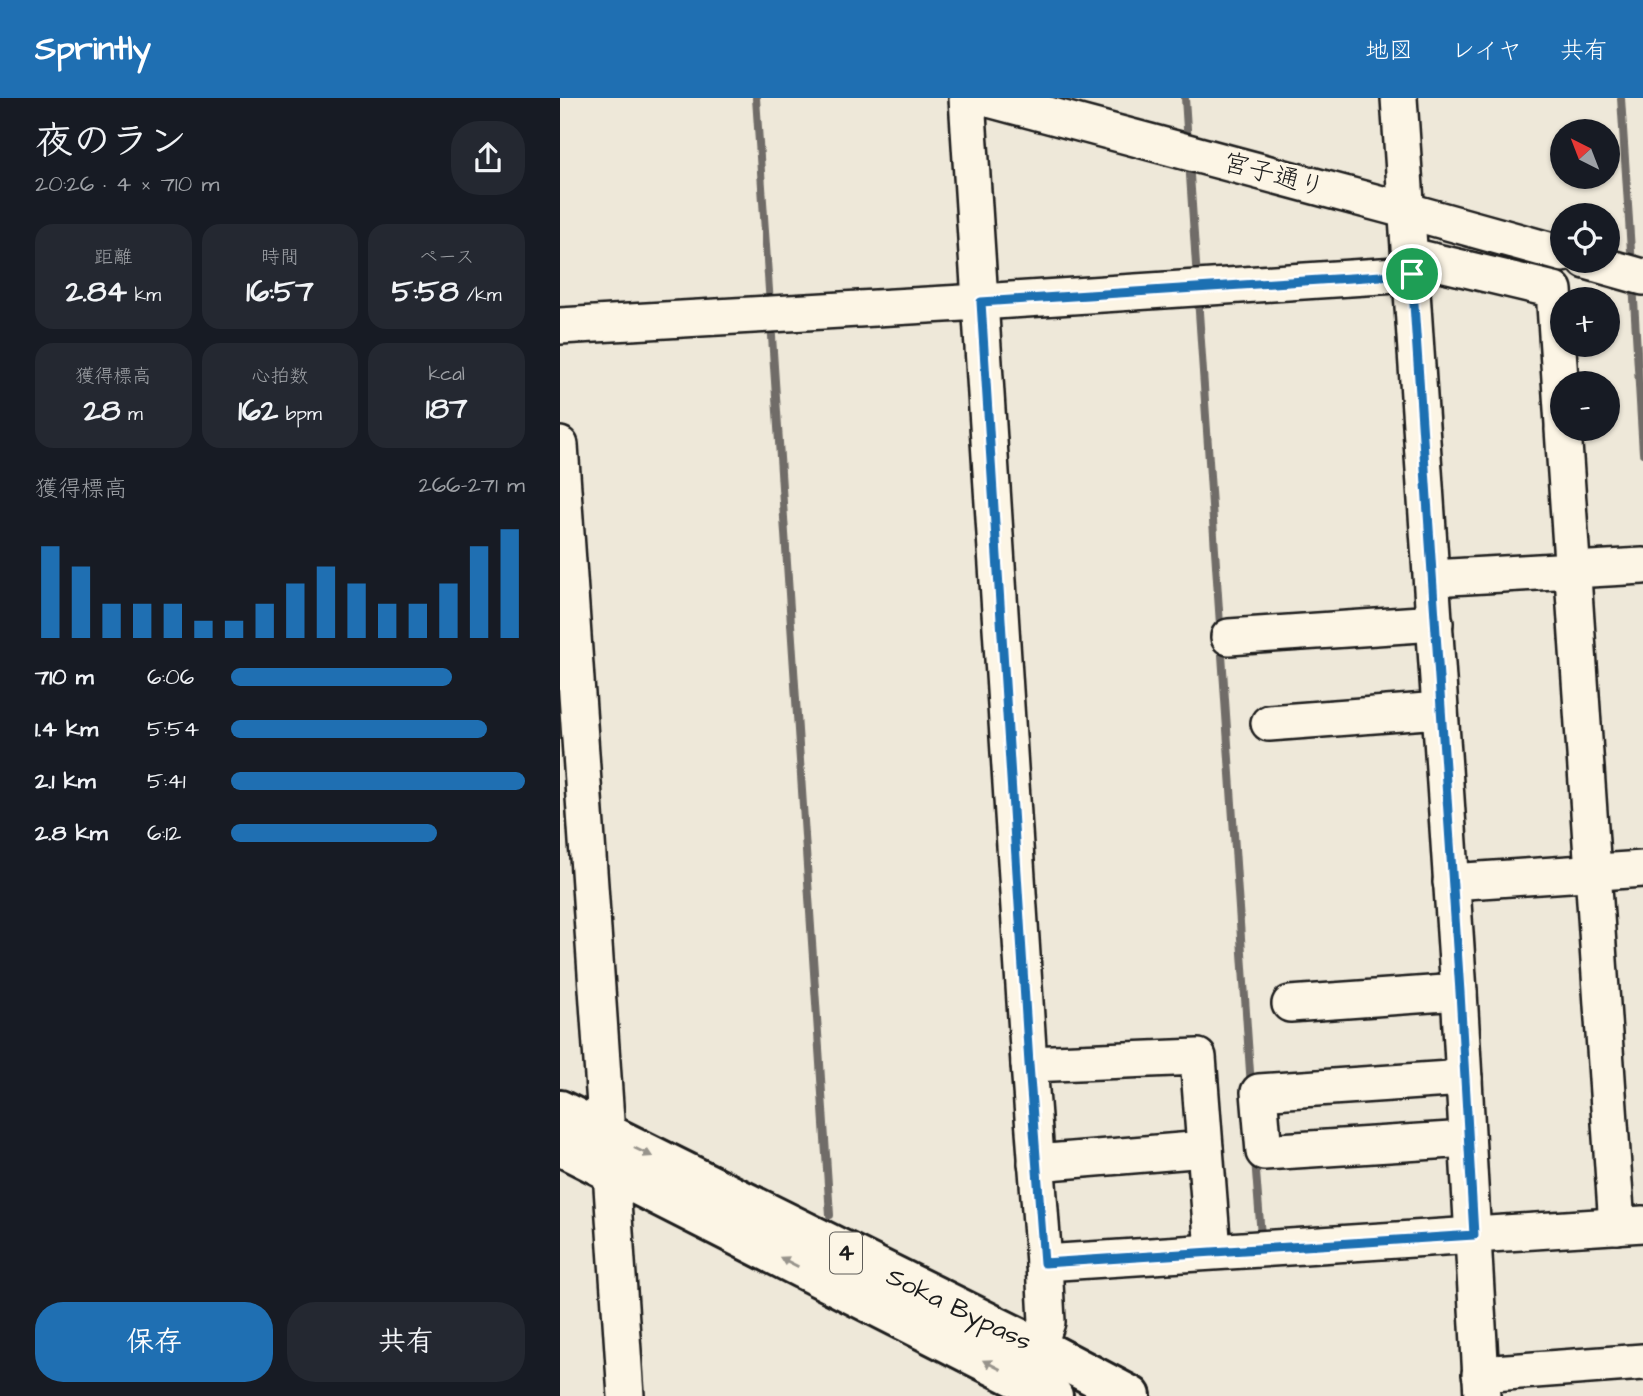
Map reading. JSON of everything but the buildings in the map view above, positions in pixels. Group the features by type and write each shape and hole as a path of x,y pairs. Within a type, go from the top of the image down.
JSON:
{"highway":[{"name":"Soka Bypass","path":"560,1110 1038,1347 1131,1396"},
{"name":"Soka Bypass","path":"560,1146 1053,1396"}],"street":[{"path":"967,98 1044,1263 1046,1322 1038,1347"},
{"name":"宮子通り","path":"985,98 1550,250"},
{"path":"1399,98 1460,992 1481,1385 1643,1362"},
{"path":"560,326 981,302 1411,265 1554,290 1559,371"},
{"path":"1620,271 1643,277"},
{"path":"1044,1263 1630,1225 1593,873 1564,441"},
{"path":"561,460 607,1135"},
{"path":"1432,578 1643,566"},
{"path":"1229,637 1435,623"},
{"path":"1269,723 1440,710"},
{"path":"1451,882 1643,869"},
{"path":"1290,1004 1460,992"},
{"path":"1029,1064 1198,1057 1213,1251"},
{"path":"1464,1078 1259,1092 1264,1152 1467,1139"},
{"path":"1036,1163 1205,1149"},
{"path":"611,1172 626,1396"}],"waterway":[{"path":"756,98 770,305"},
{"path":"1185,98 1188,144"},
{"path":"1621,98 1632,266"},
{"path":"1189,160 1197,280"},
{"path":"1633,283 1643,453"},
{"path":"1198,297 1251,1087"},
{"path":"771,321 830,1215"},
{"path":"1255,1159 1261,1236"}],"route":[{"path":"1412,274 1474,1235 1044,1263 981,302 1412,274"}]}
